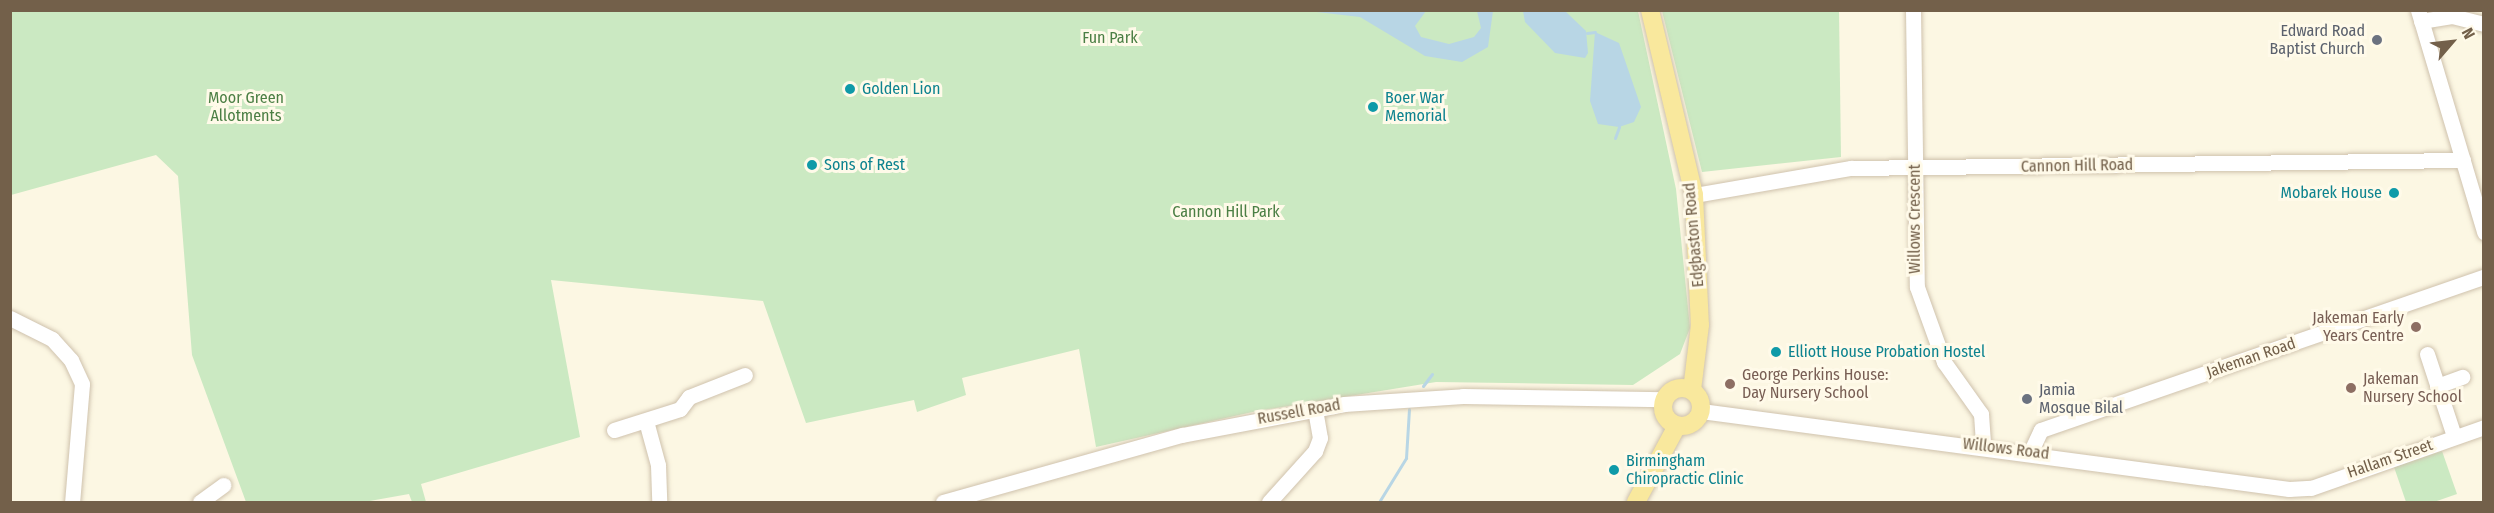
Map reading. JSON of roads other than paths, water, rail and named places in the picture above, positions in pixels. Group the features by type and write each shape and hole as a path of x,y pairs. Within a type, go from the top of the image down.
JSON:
{"main road":[{"name":"Edgbaston Road","path":"1650,10 1694,195 1700,325 1692,390"},
{"path":"1679,388 1692,390 1701,411 1691,424 1677,426 1666,417 1664,399 1679,388"},
{"path":"1636,502 1677,426"}],"street":[{"name":"Willows Crescent","path":"1913,10 1914,264 1921,305 1944,362 1981,414 1983,446"},
{"path":"2484,24 2451,16 2420,16 2463,160 2481,209 2484,232"},
{"name":"Cannon Hill Road","path":"1694,195 1802,173 1915,167 2463,160"},
{"name":"Jakeman Road","path":"2031,451 2041,430 2484,277"},
{"path":"10,318 52,339 71,360 82,384 72,502"},
{"path":"2427,354 2454,436"},
{"path":"614,430 646,421 744,375"},
{"path":"2437,386 2462,377"},
{"name":"Russell Road","path":"943,502 1182,435 1315,410 1401,398 1664,399"},
{"path":"1269,502 1315,451 1320,438 1315,410"},
{"name":"Willows Road","path":"1701,411 2031,451 2310,495"},
{"path":"646,421 658,465 659,502"},
{"name":"Hallam Street","path":"2310,495 2454,436 2484,427"},
{"path":"200,502 223,485"}],"water":[{"path":"1308,11 1426,11 1415,26 1421,37 1449,44 1474,37 1481,28 1477,11 1493,11 1488,47 1462,62 1425,56 1360,17"},
{"path":"1523,11 1565,11 1586,31 1588,53 1585,58 1555,53 1525,22"},
{"path":"1595,32 1619,43 1641,107 1634,122 1619,127 1598,124 1590,101"}],"waterway":[{"path":"1587,33 1595,32"},
{"path":"1615,138 1619,127"},
{"path":"1423,386 1432,374"},
{"path":"1379,502 1406,458 1409,409"}],"place":[{"name":"Edward Road Baptist Church","path":"2377,40"},
{"name":"Golden Lion","path":"850,89"},
{"name":"Boer War Memorial","path":"1373,107"},
{"name":"Sons of Rest","path":"812,165"},
{"name":"Mobarek House","path":"2394,193"},
{"name":"Jakeman Early Years Centre","path":"2416,327"},
{"name":"Elliott House Probation Hostel","path":"1776,352"},
{"name":"George Perkins House: Day Nursery School","path":"1730,384"},
{"name":"Jakeman Nursery School","path":"2351,388"},
{"name":"Jamia Mosque Bilal","path":"2027,399"},
{"name":"Birmingham Chiropractic Clinic","path":"1614,470"}],"park label":[{"name":"Fun Park","path":"1110,38"},
{"name":"Moor Green Allotments","path":"246,107"},
{"name":"Cannon Hill Park","path":"1226,212"}]}
